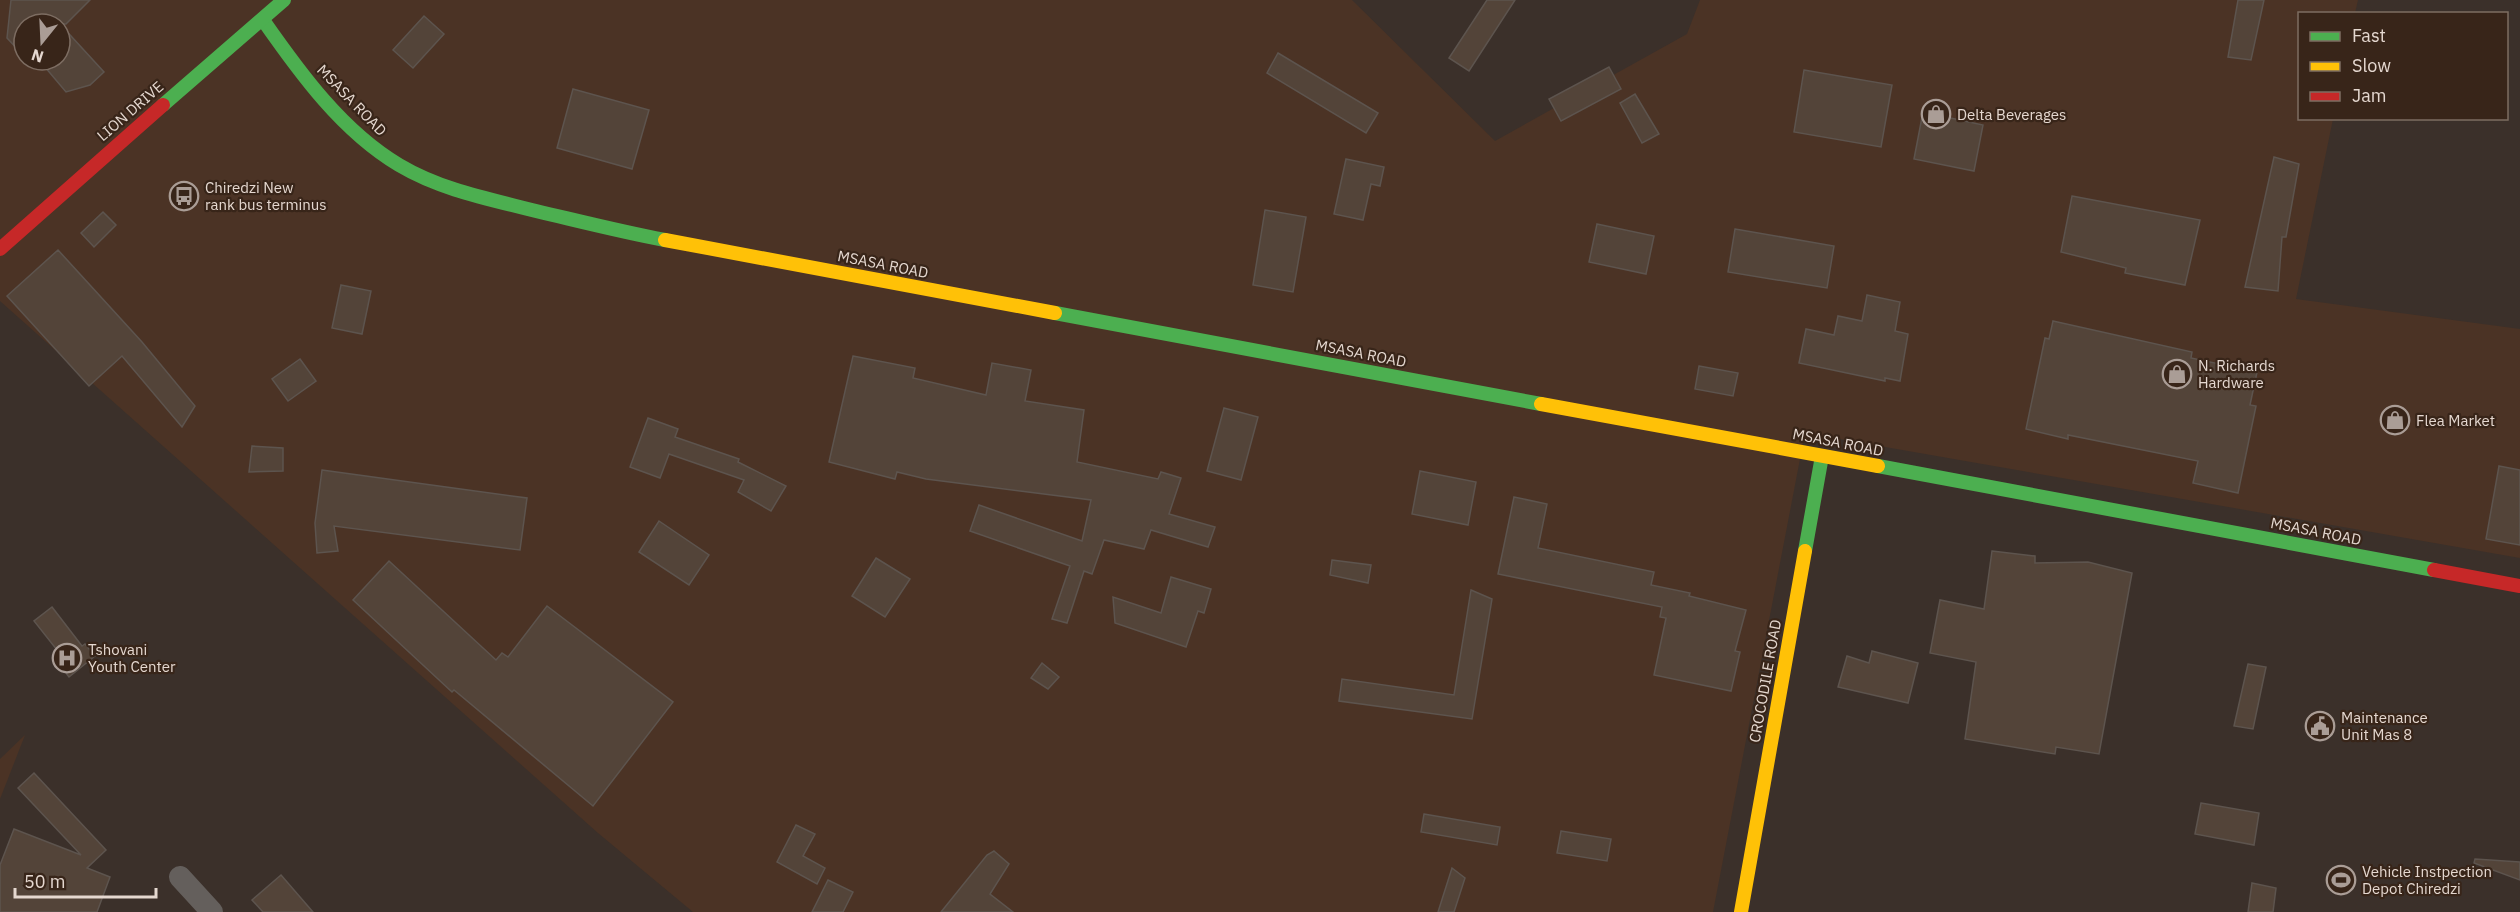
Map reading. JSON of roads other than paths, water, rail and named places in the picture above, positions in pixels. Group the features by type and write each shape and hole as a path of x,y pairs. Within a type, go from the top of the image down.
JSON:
{"street":[{"name":"LION DRIVE","path":"0,249 284,0"},
{"name":"MSASA ROAD","path":"263,20 291,60 335,111 381,153 420,176 460,193 641,236 2520,586"},
{"name":"CROCODILE ROAD","path":"1741,912 1822,456"},
{"path":"180,877 213,912"}],"place":[{"name":"Delta Beverages","path":"1936,114"},
{"name":"Chiredzi New rank bus terminus","path":"184,196"},
{"name":"N. Richards Hardware","path":"2177,374"},
{"name":"Flea Market","path":"2395,420"},
{"name":"Tshovani Youth Center","path":"67,658"},
{"name":"Maintenance Unit Mas 8","path":"2320,726"},
{"name":"Vehicle Instpection Depot Chiredzi","path":"2341,880"}]}
